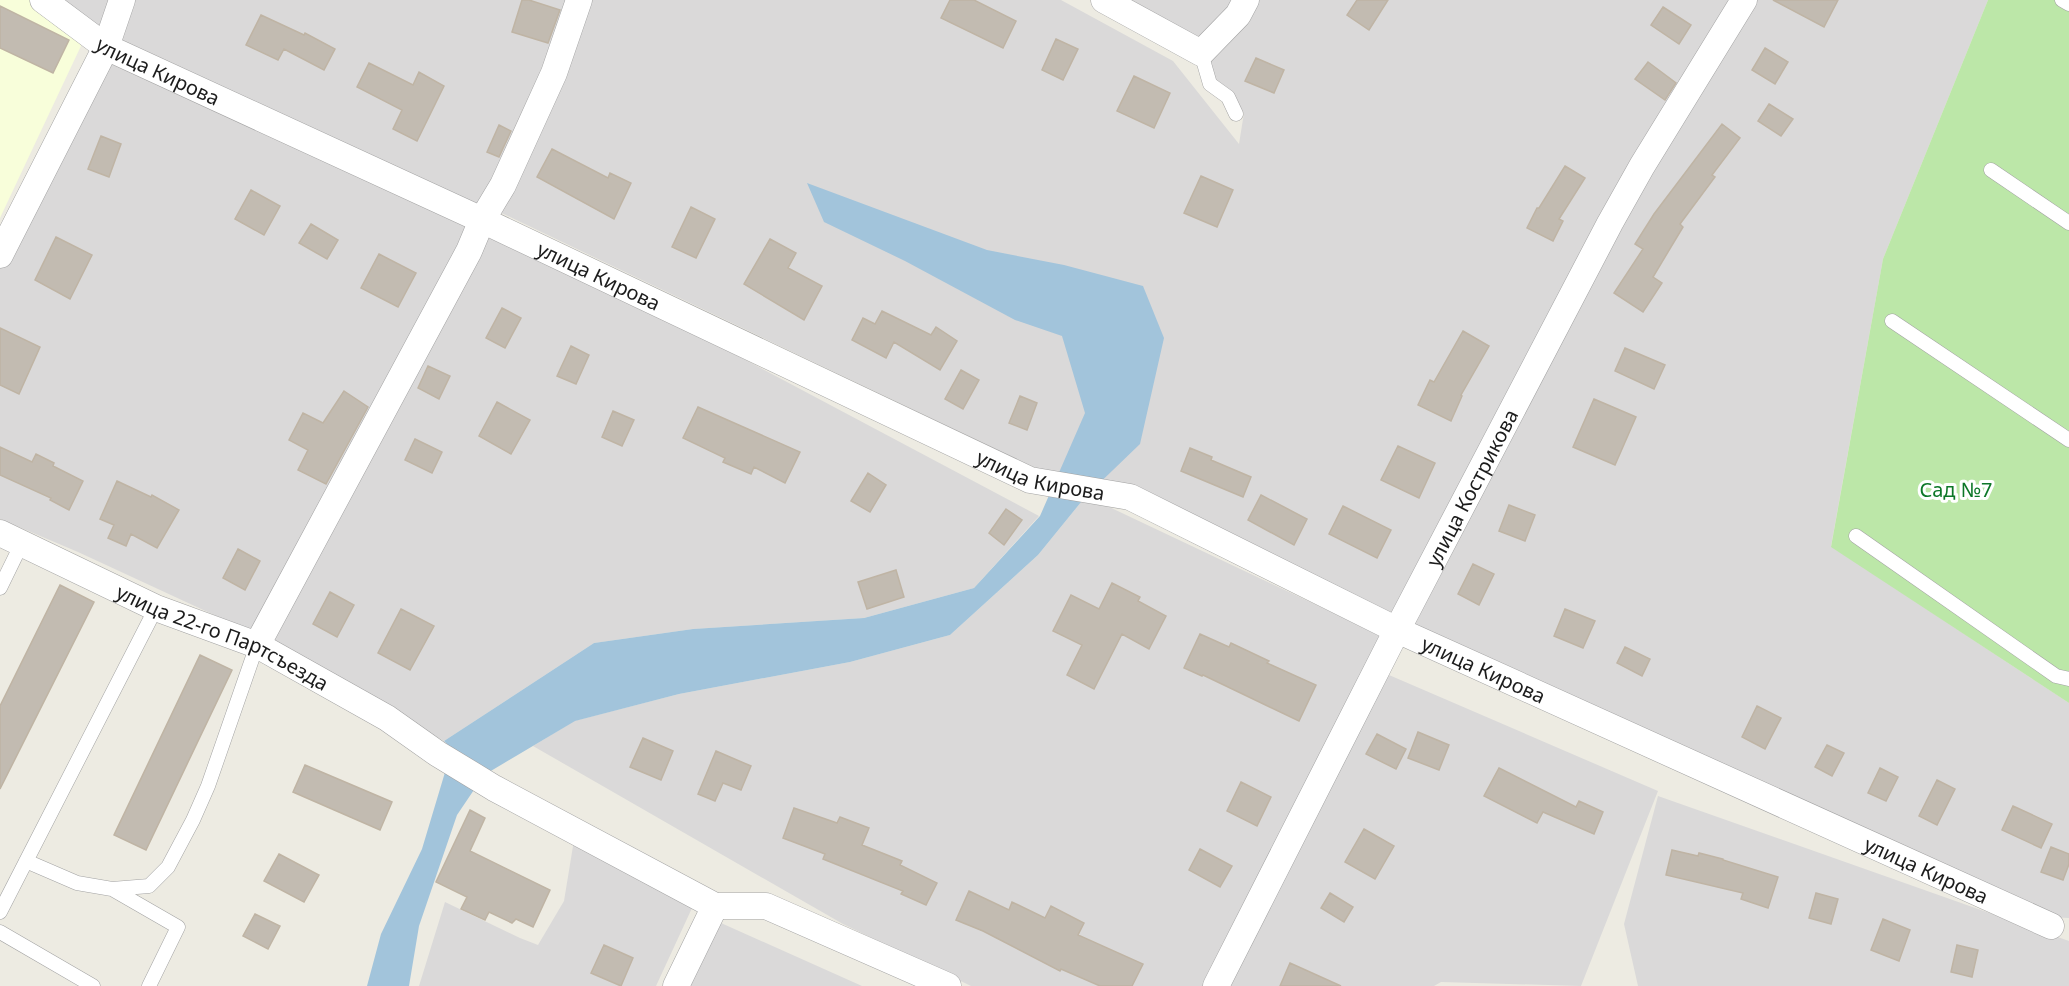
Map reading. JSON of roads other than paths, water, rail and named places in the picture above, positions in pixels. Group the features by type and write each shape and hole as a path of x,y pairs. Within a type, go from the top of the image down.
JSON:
{"street":[{"name":"улица Кирова","path":"43,0 106,47 482,220 1030,480 1130,497 1397,630 2060,926"},
{"path":"0,255 106,47 122,0"},
{"path":"257,645 469,252 482,220 502,185 554,73 579,0"},
{"path":"1104,0 1201,52 1238,15 1246,0"},
{"name":"улица Кострикова","path":"1216,986 1397,630 1610,223 1648,156 1744,0"},
{"name":"улица 22-го Партсъезда","path":"11,538 156,608 257,645 387,718 494,788 715,906"},
{"path":"676,986 715,906 766,906 948,986"}],"lane":[{"path":"2062,0 2069,4"},
{"path":"1201,52 1210,84 1228,97 1236,114"},
{"path":"1991,170 2069,223"},
{"path":"1892,321 2069,440"},
{"path":"1856,536 2056,676 2069,679"},
{"path":"0,588 11,538"},
{"path":"0,912 156,608"},
{"path":"26,861 77,883 112,889 149,886 168,867 208,786 257,645"},
{"path":"112,889 178,927 149,986"},
{"path":"0,932 93,986"}],"water":[{"path":"807,183 987,250 1064,265 1143,286 1164,338 1140,444 1086,496 1038,555 950,635 850,662 679,694 575,721 484,775 457,815 419,926 409,986 367,986 381,934 422,849 452,749 444,741 594,643 693,629 864,618 974,588 1040,516 1085,413 1062,336 1015,320 905,261 824,222"}],"park label":[{"name":"Сад №7","path":"1956,489"}]}
